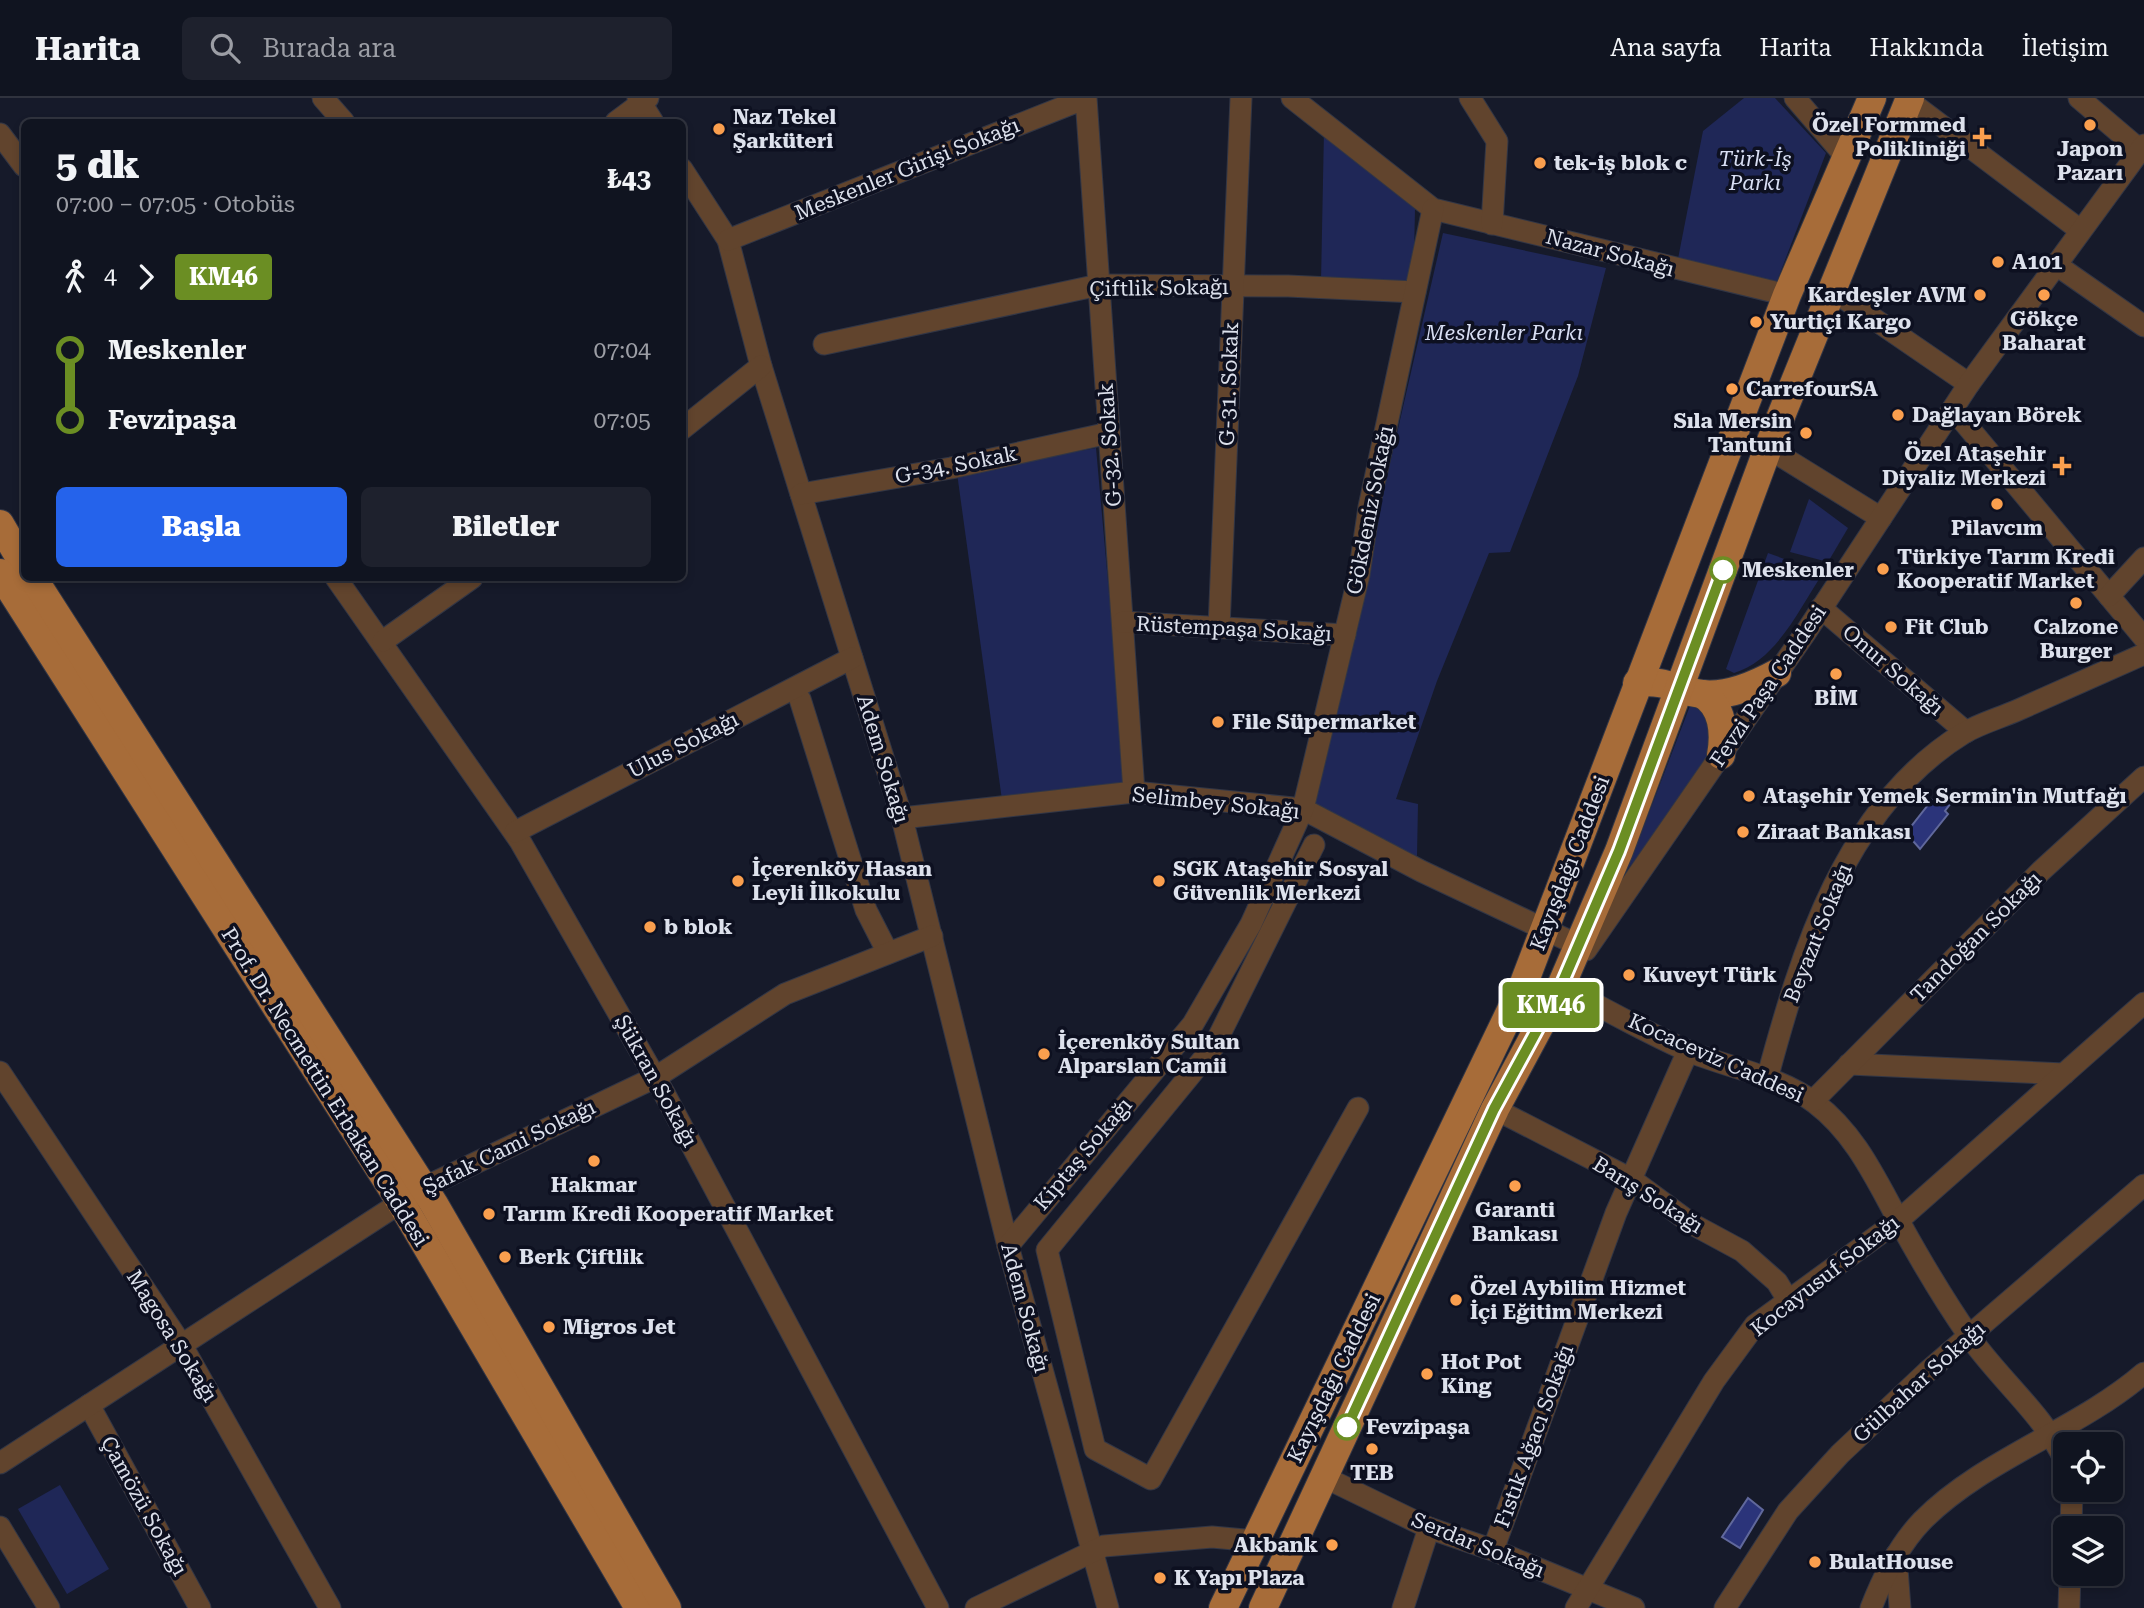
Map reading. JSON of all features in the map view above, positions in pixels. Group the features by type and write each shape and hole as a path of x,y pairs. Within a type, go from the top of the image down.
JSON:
{"main road":[{"name":"Kayışdağı Caddesi","path":"1223,1608 1524,983 1787,295 1872,98"},
{"name":"Kayışdağı Caddesi","path":"1263,1608 1494,1109 1561,986 1691,690 1768,448 1909,100"},
{"name":"Prof. Dr. Necmettin Erbakan Caddesi","path":"0,524 15,578 412,1195 667,1608"},
{"path":"1691,690 1741,690 1777,673"},
{"path":"1637,683 1654,681 1691,690 1712,699 1721,719 1724,739 1721,755"},
{"name":"Prof. Dr. Necmettin Erbakan Caddesi","path":"412,1195 639,1608"}],"street":[{"path":"323,98 341,119"},
{"name":"Meskenler Girişi Sokağı","path":"728,240 1086,98"},
{"name":"G-32. Sokak","path":"1086,98 1134,792"},
{"name":"G-31. Sokak","path":"1219,628 1241,98"},
{"path":"1292,98 1433,209"},
{"path":"1470,98 1497,141 1492,224"},
{"path":"1795,98 1845,156"},
{"path":"2079,98 2142,148"},
{"path":"619,119 642,100 652,119"},
{"path":"1909,100 2080,230"},
{"path":"0,134 21,162"},
{"name":"Fevzi Paşa Caddesi","path":"1561,986 1806,632 1969,384 2142,148"},
{"name":"Adem Sokağı","path":"686,175 728,240 761,366 902,818 1008,1246 1108,1608"},
{"name":"Nazar Sokağı","path":"1433,209 1787,295"},
{"name":"Gökdeniz Sokağı","path":"1303,809 1345,635 1433,209"},
{"path":"2055,264 2144,326"},
{"name":"Çiftlik Sokağı","path":"824,344 1099,285 1415,292"},
{"path":"1832,290 1969,384"},
{"path":"686,426 761,366"},
{"path":"1953,409 2144,638"},
{"name":"G-34. Sokak","path":"801,494 951,468 1109,433"},
{"path":"1768,448 1881,518"},
{"path":"2109,596 2144,558"},
{"name":"Şükran Sokağı","path":"338,581 383,640 515,832 656,1077 938,1608"},
{"path":"383,640 467,581"},
{"name":"Onur Sokağı","path":"1821,608 1966,732"},
{"name":"Rüstempaşa Sokağı","path":"1122,622 1345,635"},
{"name":"Beyazıt Sokağı","path":"1767,1079 1804,956 1828,897 1858,837 1894,795 1937,752 1966,732 2144,654"},
{"name":"Ulus Sokağı","path":"515,832 852,658"},
{"path":"800,699 866,910 888,953"},
{"name":"Tandoğan Sokağı","path":"1813,1101 2041,871 2144,776"},
{"name":"Selimbey Sokağı","path":"902,818 1134,792 1303,809 1544,932 1578,945"},
{"name":"Kiptaş Sokağı","path":"1008,1246 1193,1024 1251,924 1303,809"},
{"path":"1314,845 1214,1046 1047,1250 1095,1449 1151,1479 1357,1108"},
{"name":"Şafak Cami Sokağı","path":"0,1463 412,1195 656,1077 785,994 932,936"},
{"name":"Kocaceviz Caddesi","path":"1561,986 1688,1051 1767,1079 1813,1101 1838,1123 1876,1176 1899,1220 1969,1336 2012,1392 2053,1434"},
{"name":"Kocayusuf Sokağı","path":"1576,1608 1585,1588 1714,1381 1755,1325 1899,1220 2144,1003"},
{"path":"1193,1024 1214,1046"},
{"name":"Fıstık Ağacı Sokağı","path":"1493,1550 1631,1179 1688,1051"},
{"path":"1849,1064 2064,1074"},
{"name":"Magosa Sokağı","path":"0,1072 181,1344 330,1608"},
{"name":"Barış Sokağı","path":"1494,1109 1631,1179 1692,1224 1742,1251 1777,1282 1788,1300"},
{"name":"Gülbahar Sokağı","path":"1725,1608 1788,1511 1840,1454 1969,1336 2144,1185"},
{"path":"2056,1432 2144,1373"},
{"name":"Çamözü Sokağı","path":"89,1405 200,1608"},
{"path":"1871,1608 1886,1570 1922,1521 1969,1484 2053,1434"},
{"name":"Serdar Sokağı","path":"1324,1477 1429,1528 1493,1550 1634,1608"},
{"path":"0,1527 49,1608"},
{"path":"1403,1608 1429,1528"},
{"path":"976,1608 1092,1550 1175,1538 1212,1537 1255,1541"},
{"path":"1896,1555 1900,1608"},
{"path":"2069,1608 2070,1586"}],"green space":[{"name":"Türk-İş Parkı","path":"1744,98 1775,98 1826,153 1774,289 1676,269 1703,131"},
{"name":"Meskenler Parkı","path":"1324,130 1415,209 1413,302 1321,282"},
{"name":"Meskenler Parkı","path":"1443,233 1606,268 1578,376 1510,552 1489,553 1437,681 1396,799 1418,804 1417,856 1310,812"},
{"path":"1096,448 1126,783 1002,800 957,473"},
{"path":"1809,499 1848,528 1828,562 1790,552"},
{"path":"1768,553 1823,573 1775,645 1763,657 1734,673 1726,669"},
{"path":"1693,698 1711,721 1711,761 1627,870"},
{"path":"60,1485 109,1569 67,1594 18,1509"}],"shaded area":[{"path":"1943,797 1951,803 1945,811 1948,814 1920,849 1906,833 1932,800 1937,804"},
{"path":"1748,1498 1763,1510 1740,1548 1722,1537"}],"bus line":[{"name":"KM46","path":"1347,1427 1494,1109 1561,986 1619,851 1723,570"}],"place":[{"name":"Japon Pazarı","path":"2090,125"},
{"name":"Naz Tekel Şarküteri","path":"719,129"},
{"name":"Özel Formmed Polikliniği","path":"1982,137"},
{"name":"tek-iş blok c","path":"1540,163"},
{"name":"A101","path":"1998,262"},
{"name":"Kardeşler AVM","path":"1980,295"},
{"name":"Gökçe Baharat","path":"2044,295"},
{"name":"Yurtiçi Kargo","path":"1756,322"},
{"name":"CarrefourSA","path":"1732,389"},
{"name":"Dağlayan Börek","path":"1898,415"},
{"name":"Sıla Mersin Tantuni","path":"1806,433"},
{"name":"Özel Ataşehir Diyaliz Merkezi","path":"2062,466"},
{"name":"Pilavcım","path":"1997,504"},
{"name":"Türkiye Tarım Kredi Kooperatif Market","path":"1883,569"},
{"name":"Meskenler","path":"1723,570"},
{"name":"Calzone Burger","path":"2076,603"},
{"name":"Fit Club","path":"1891,627"},
{"name":"BİM","path":"1836,674"},
{"name":"File Süpermarket","path":"1218,722"},
{"name":"Ataşehir Yemek Sermin'in Mutfağı","path":"1749,796"},
{"name":"Ziraat Bankası","path":"1743,832"},
{"name":"İçerenköy Hasan Leyli İlkokulu","path":"738,881"},
{"name":"SGK Ataşehir Sosyal Güvenlik Merkezi","path":"1159,881"},
{"name":"b blok","path":"650,927"},
{"name":"Kuveyt Türk","path":"1629,975"},
{"name":"İçerenköy Sultan Alparslan Camii","path":"1044,1054"},
{"name":"Hakmar","path":"594,1161"},
{"name":"Garanti Bankası","path":"1515,1186"},
{"name":"Tarım Kredi Kooperatif Market","path":"489,1214"},
{"name":"Berk Çiftlik","path":"505,1257"},
{"name":"Özel Aybilim Hizmet İçi Eğitim Merkezi","path":"1456,1300"},
{"name":"Migros Jet","path":"549,1327"},
{"name":"Hot Pot King","path":"1427,1374"},
{"name":"Fevzipaşa","path":"1347,1427"},
{"name":"TEB","path":"1372,1449"},
{"name":"Akbank","path":"1332,1545"},
{"name":"BulatHouse","path":"1815,1562"},
{"name":"K Yapı Plaza","path":"1160,1578"}]}
